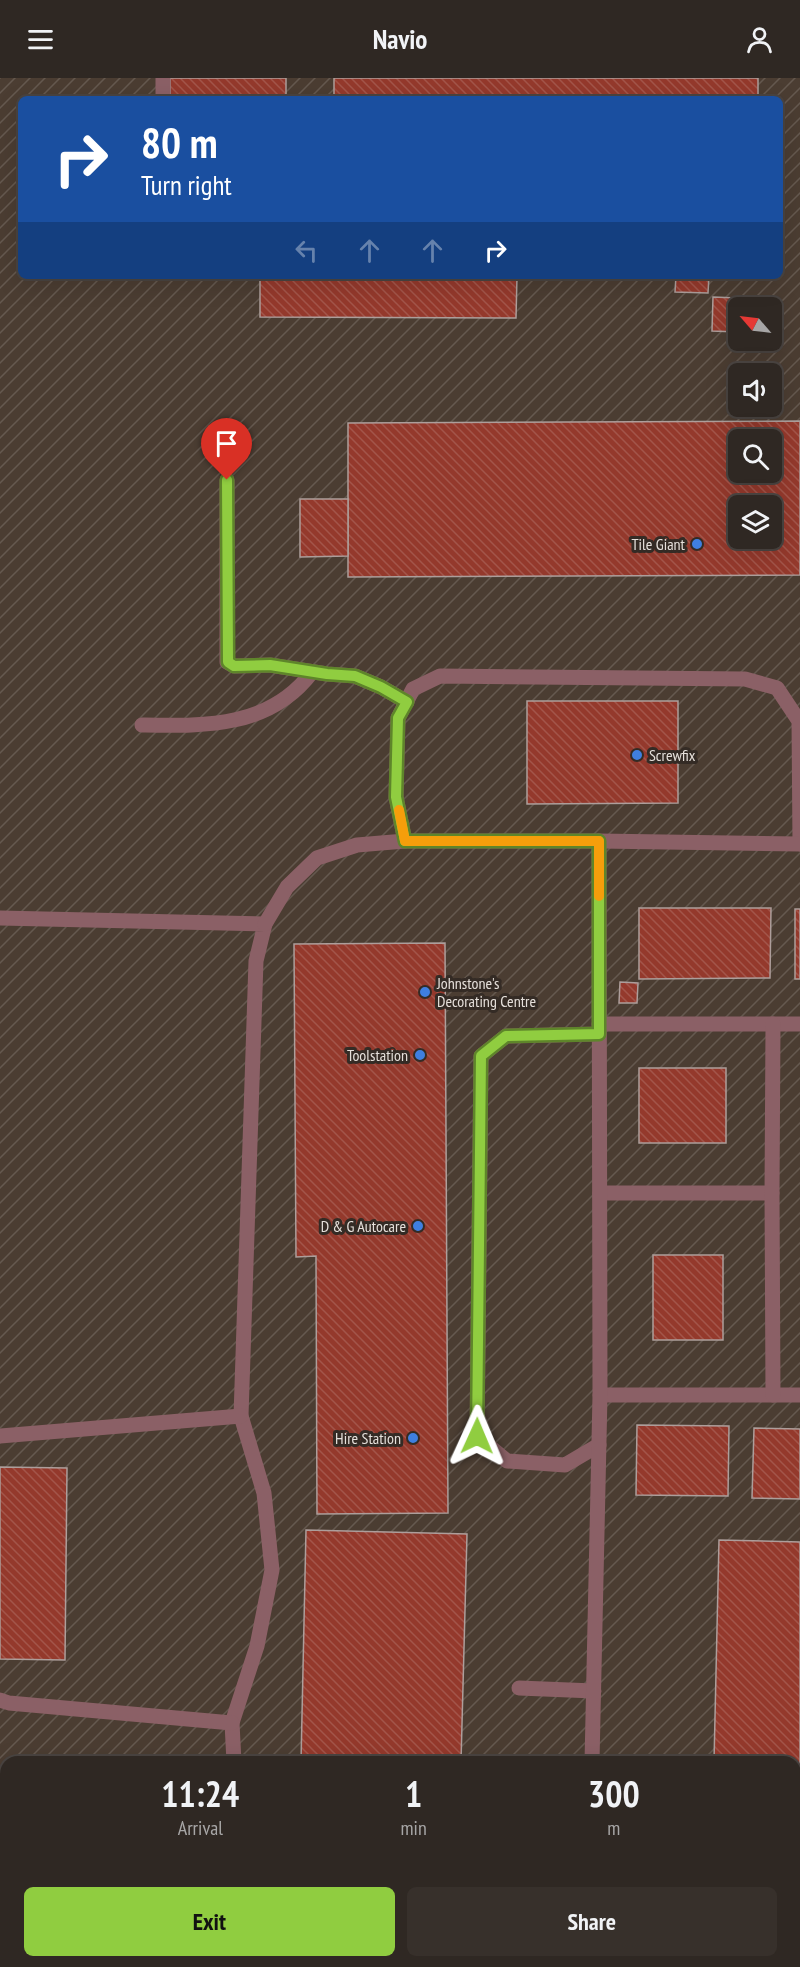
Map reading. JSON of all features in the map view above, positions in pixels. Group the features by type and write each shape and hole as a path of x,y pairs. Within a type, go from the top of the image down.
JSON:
{"street":[{"path":"163,78 163,96"},
{"path":"227,480 228,662 234,666 270,665 355,676 407,702"},
{"path":"142,725 194,726 227,723 265,710 299,688 312,672"},
{"path":"234,1756 232,1723 256,1646 272,1570 264,1493 241,1416 256,961 265,924 287,887 317,858 357,845 405,841 800,844 800,721 777,688 745,679 440,676 413,689 398,718 396,797 405,841"},
{"path":"592,1756 600,1395 599,841"},
{"path":"0,918 265,924"},
{"path":"773,1024 773,1395"},
{"path":"599,1445 565,1465 507,1461 477,1436 481,1056 506,1036 599,1029 800,1024"},
{"path":"600,1193 772,1193"},
{"path":"600,1395 800,1395"},
{"path":"0,1436 241,1416"},
{"path":"519,1688 594,1691"},
{"path":"0,1700 9,1703 232,1723"}],"shaded area":[{"path":"0,78 800,78 800,1756 0,1756"}],"building":[{"path":"170,78 286,78 286,96 170,96"},
{"path":"334,78 758,78 758,96 334,96"},
{"path":"260,279 517,279 516,318 260,317"},
{"path":"676,279 709,279 708,293 675,292"},
{"path":"713,297 728,298 728,332 712,331"},
{"path":"800,421 800,575 348,577 348,423"},
{"path":"300,499 348,499 348,556 300,557"},
{"path":"527,701 678,701 678,803 527,804"},
{"path":"639,908 771,908 770,978 639,979"},
{"path":"795,909 800,909 800,979 795,979"},
{"path":"445,943 448,1513 317,1514 316,1256 296,1257 294,944"},
{"path":"620,982 638,983 637,1003 619,1003"},
{"path":"639,1068 726,1068 726,1143 639,1143"},
{"path":"653,1255 723,1255 723,1340 653,1340"},
{"path":"637,1425 729,1426 728,1496 636,1495"},
{"path":"754,1428 800,1429 800,1499 752,1498"},
{"path":"0,1467 67,1468 65,1660 0,1659"},
{"path":"306,1530 467,1534 461,1756 301,1756"},
{"path":"719,1540 800,1542 800,1756 714,1756"}],"slow traffic":[{"path":"399,810 405,841 599,841 599,896"}],"place":[{"name":"Tile Giant","path":"697,544"},
{"name":"Screwfix","path":"637,755"},
{"name":"Johnstone's Decorating Centre","path":"425,992"},
{"name":"Toolstation","path":"420,1055"},
{"name":"D & G Autocare","path":"418,1226"},
{"name":"Hire Station","path":"413,1438"}],"route":[{"path":"227,480 228,662 234,666 270,665 355,676 407,702 398,718 396,797 405,841 599,841 599,1034 506,1036 481,1056 477,1436"}]}
